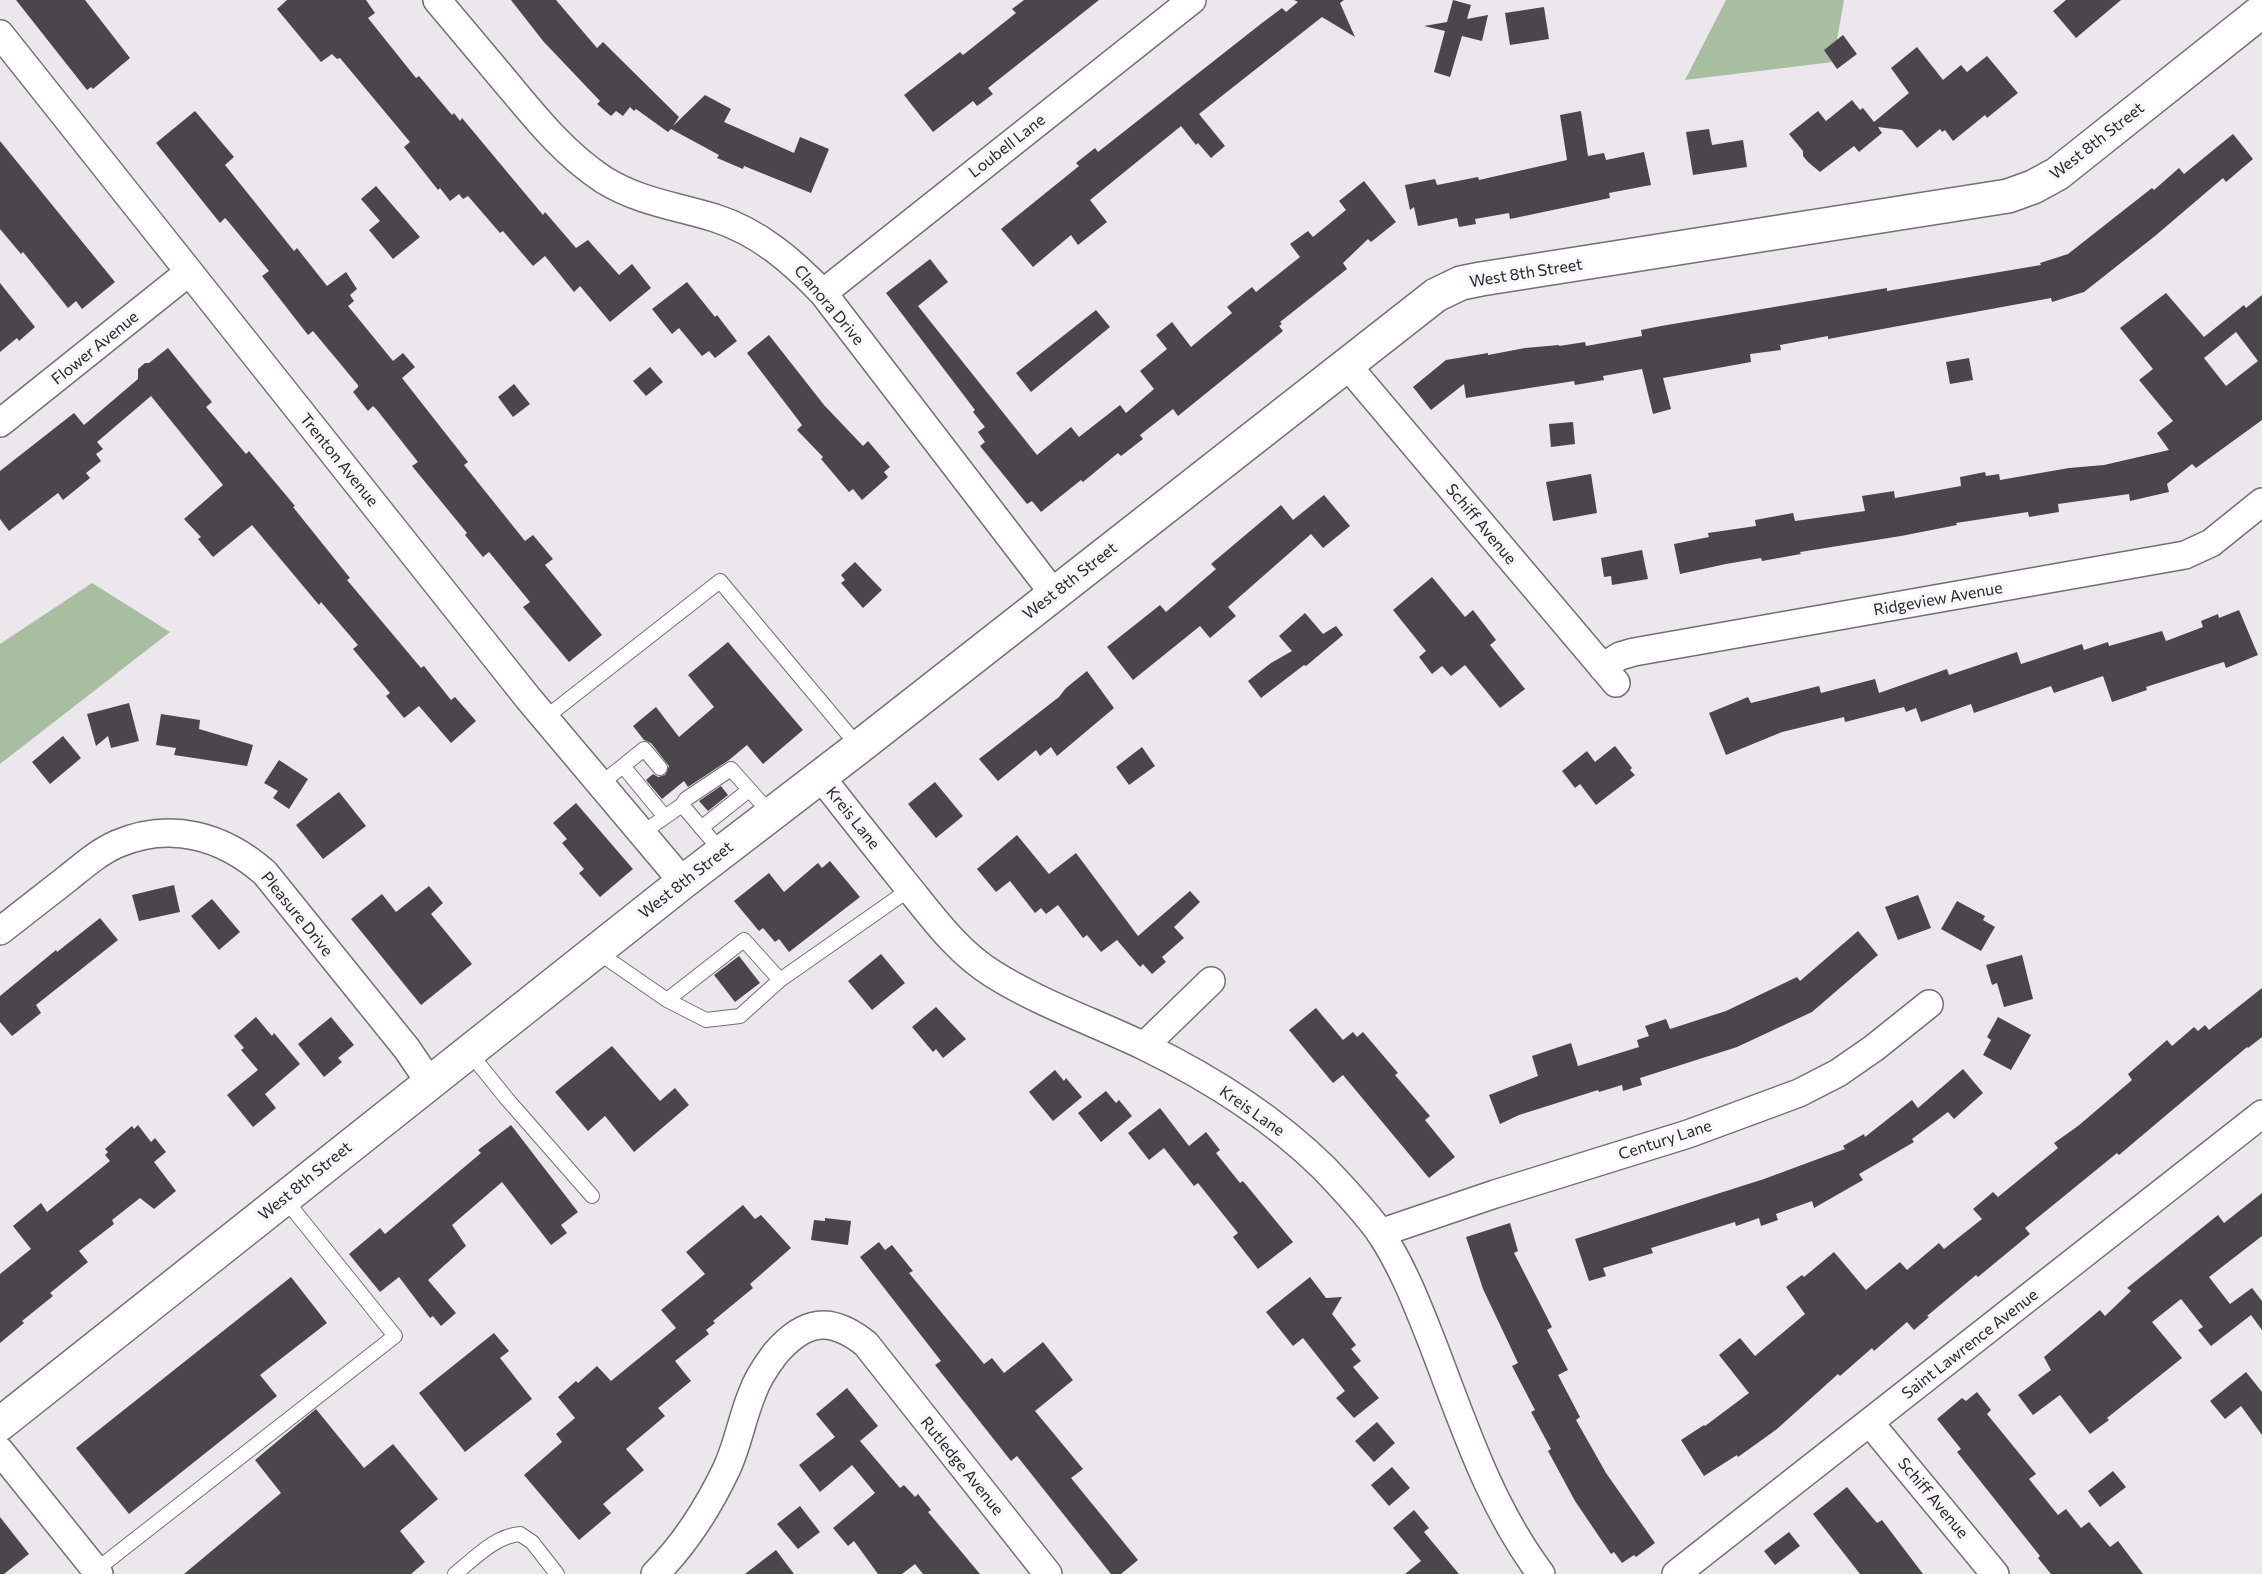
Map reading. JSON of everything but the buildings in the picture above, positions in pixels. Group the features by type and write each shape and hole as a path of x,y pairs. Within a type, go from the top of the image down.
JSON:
{"street":[{"name":"Clanora Drive","path":"437,0 554,140 578,162 605,181 634,195 665,206 716,218 755,236 781,253 823,292 1054,594"},
{"name":"Loubell Lane","path":"823,292 1192,0"},
{"name":"West 8th Street","path":"0,1424 683,882 821,777 1436,295 1461,284 2008,196 2034,187 2057,174 2262,11"},
{"name":"Trenton Avenue","path":"0,34 545,718 683,882"},
{"name":"Flower Avenue","path":"0,423 189,272"},
{"name":"Schiff Avenue","path":"1347,365 1609,675"},
{"name":"Ridgeview Avenue","path":"1609,675 1620,656 1634,652 2185,555 2211,543 2262,502"},
{"name":"Kreis Lane","path":"821,777 941,928 964,952 991,973 1030,995 1144,1046 1240,1099 1283,1132 1323,1168 1360,1207 1380,1233 1405,1277 1494,1498 1514,1537 1541,1574"},
{"name":"Pleasure Drive","path":"0,931 98,854 117,844 158,833 201,836 231,847 265,873 407,1049 429,1083"},
{"path":"1144,1046 1211,981"},
{"name":"Century Lane","path":"1380,1233 1495,1194 1689,1134 1799,1093 1838,1073 1874,1048 1929,1004"},
{"name":"Saint Lawrence Avenue","path":"1676,1574 2262,1114"},
{"name":"Rutledge Avenue","path":"655,1574 684,1544 708,1506 728,1466 752,1393 766,1366 785,1343 801,1329 818,1325 835,1326 852,1333 866,1344 1048,1574"},
{"name":"Schiff Avenue","path":"1870,1423 1995,1574"},
{"path":"0,1450 98,1572"}],"lane":[{"path":"545,718 720,581 859,747"},
{"path":"600,784 644,749 660,768"},
{"path":"623,766 665,817"},
{"path":"642,834 731,769 772,814"},
{"path":"677,788 701,828 722,852"},
{"path":"701,828 749,790"},
{"path":"596,951 668,1000 706,1020 740,1016 780,980 910,889"},
{"path":"668,1000 744,940 780,980"},
{"path":"469,1052 592,1196"},
{"path":"98,1572 395,1336 284,1198"},
{"path":"455,1574 495,1543 508,1535 520,1533 532,1542 557,1574"}],"green space":[{"path":"1726,0 1844,0 1833,62 1685,80"},
{"path":"92,583 170,632 0,764 0,644"}]}
